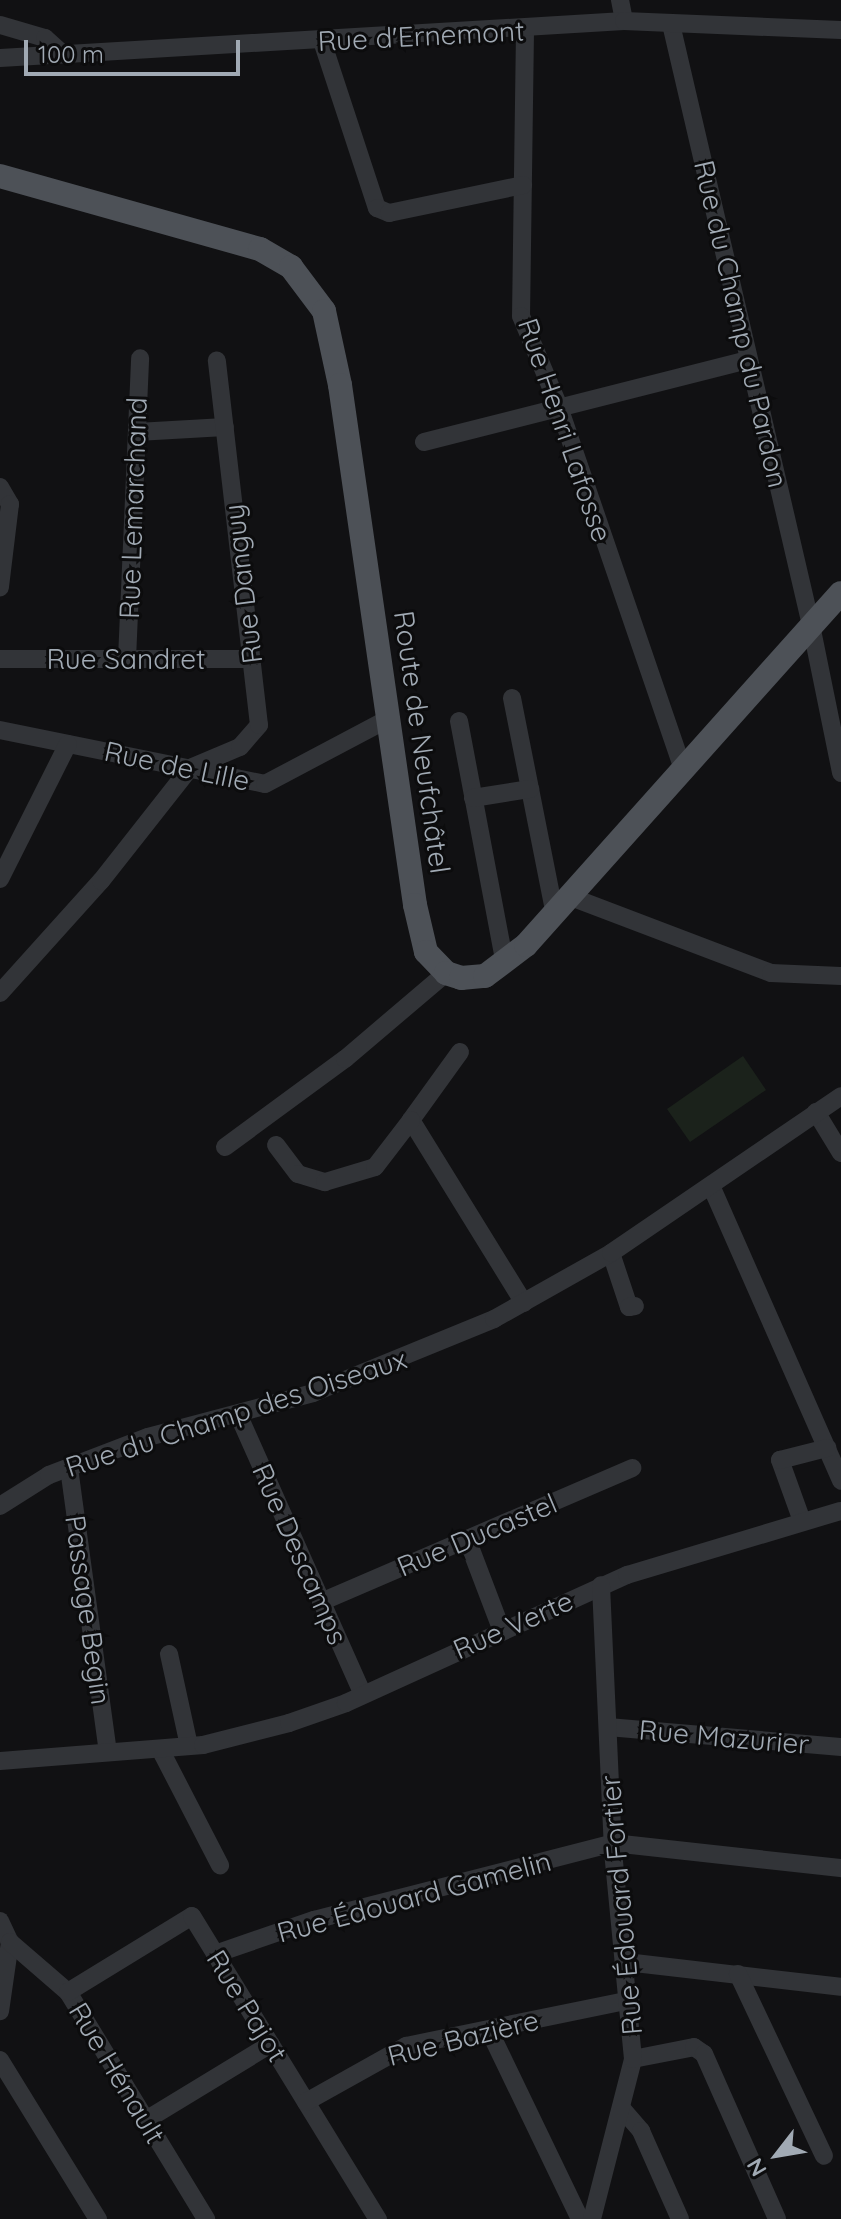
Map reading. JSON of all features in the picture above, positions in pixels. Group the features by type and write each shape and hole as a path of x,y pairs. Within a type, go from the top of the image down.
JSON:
{"main road":[{"name":"Route de Neufchâtel","path":"0,176 260,249 291,267 317,299 332,336 415,905 426,952 446,973"},
{"path":"446,973 473,979 505,964 555,915 841,593"}],"street":[{"path":"620,0 624,21"},
{"name":"Rue d'Ernemont","path":"0,58 525,31 624,21 841,30"},
{"name":"Rue du Champ du Pardon","path":"671,24 811,625 841,773"},
{"path":"0,25 45,38 64,55"},
{"name":"Rue Henri Lafosse","path":"525,31 521,316 559,407 683,770"},
{"path":"322,41 377,208 389,213 523,185"},
{"name":"Rue Lemarchand","path":"127,659 140,358"},
{"name":"Rue Danguy","path":"190,768 228,753 255,733 259,717 217,360"},
{"path":"424,442 749,360"},
{"path":"137,432 225,427"},
{"path":"0,487 10,504 0,587"},
{"name":"Rue Sandret","path":"0,659 252,659"},
{"path":"512,698 555,915"},
{"name":"Rue de Lille","path":"0,731 265,784 388,719"},
{"path":"459,721 505,964"},
{"path":"0,879 68,744"},
{"path":"0,993 101,881 190,768"},
{"path":"473,798 530,789"},
{"path":"571,897 771,973 841,976"},
{"path":"225,1147 345,1059 446,973"},
{"path":"276,1145 298,1174 325,1182 375,1167 460,1052"},
{"name":"Rue du Champ des Oiseaux","path":"0,1506 34,1482 148,1437 238,1414 399,1362 524,1303 611,1253 712,1188 841,1096"},
{"path":"816,1112 841,1153"},
{"path":"411,1120 524,1303"},
{"path":"712,1188 841,1481"},
{"path":"611,1253 629,1307 635,1306"},
{"name":"Rue Descamps","path":"238,1414 362,1693"},
{"path":"802,1521 780,1460 827,1448"},
{"name":"Passage Begin","path":"69,1468 108,1751"},
{"name":"Rue Ducastel","path":"321,1602 632,1468"},
{"name":"Rue Verte","path":"0,1761 189,1746 289,1723 336,1708 362,1693 601,1585 675,1557 841,1511"},
{"path":"467,1539 502,1631"},
{"name":"Rue Édouard Fortier","path":"592,2219 623,2110 633,2059 630,2000 613,1843 601,1585"},
{"path":"169,1654 189,1746"},
{"name":"Rue Mazurier","path":"608,1727 841,1747"},
{"path":"160,1749 220,1865"},
{"path":"613,1843 841,1868"},
{"name":"Rue Édouard Gamelin","path":"215,1954 314,1920 613,1843"},
{"name":"Rue Pajot","path":"68,1992 192,1916 378,2219"},
{"path":"0,1921 10,1942 0,2011"},
{"name":"Rue Hénault","path":"10,1942 68,1992 206,2219"},
{"path":"626,1962 841,1987"},
{"path":"738,1974 824,2156"},
{"name":"Rue Bazière","path":"306,2102 388,2052 630,2000"},
{"path":"489,2030 580,2219"},
{"path":"146,2120 271,2044"},
{"path":"633,2059 694,2047 704,2054 777,2219"},
{"path":"0,2060 98,2219"},
{"path":"623,2110 641,2131 680,2219"}],"shaded area":[{"path":"743,1056 766,1090 690,1142 667,1109"}]}
